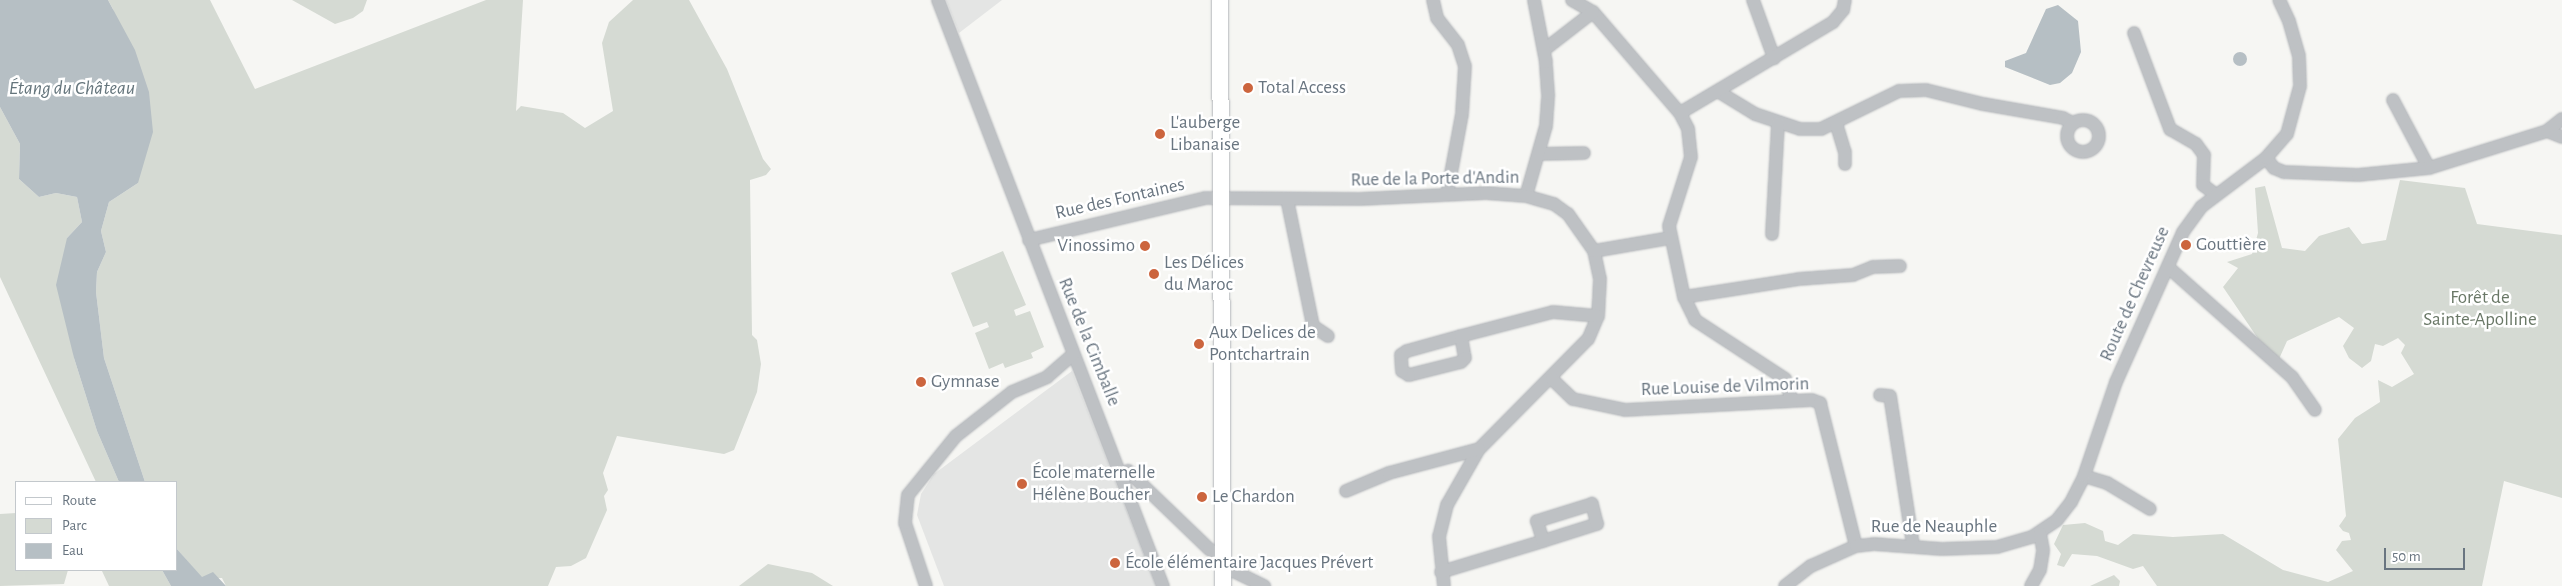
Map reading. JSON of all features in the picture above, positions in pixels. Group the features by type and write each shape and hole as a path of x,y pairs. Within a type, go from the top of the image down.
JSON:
{"main road":[{"path":"1220,0 1224,586"}],"street":[{"name":"Rue de la Cimballe","path":"938,0 1073,354 1122,474 1163,586"},
{"path":"1433,0 1437,18 1458,45 1465,66 1462,114 1447,195"},
{"path":"1526,196 1540,154 1546,126 1548,94 1544,50 1534,0"},
{"path":"1572,0 1593,12 1680,113 1692,143 1690,157 1671,214 1670,238 1684,297 1695,320 1785,378 1792,401"},
{"path":"1753,0 1774,58"},
{"path":"1680,113 1833,22 1843,10 1845,0"},
{"name":"Route de Chevreuse","path":"2036,535 2071,502 2084,476 2116,382 2184,230 2215,194 2266,158 2287,134 2300,86 2299,56 2289,21 2279,0"},
{"path":"1544,50 1593,12"},
{"path":"2134,33 2170,129 2196,144 2204,155 2203,185 2215,194"},
{"path":"1718,92 1778,123 1821,129 1899,91 1926,90 2063,118 2073,123"},
{"path":"2393,100 2430,168"},
{"path":"2266,158 2274,168 2284,172 2358,175 2430,168 2547,131 2562,119"},
{"path":"1772,234 1778,123"},
{"path":"1836,123 1845,152 1844,164"},
{"path":"2547,131 2562,137"},
{"path":"1540,154 1584,153"},
{"name":"Rue de la Porte d'Andin","path":"1220,199 1447,195 1526,196 1554,204 1568,214 1594,250 1600,279 1598,316 1588,339 1552,378 1480,449 1446,505 1438,536 1444,586"},
{"name":"Rue des Fontaines","path":"1029,240 1204,198 1220,199"},
{"path":"1287,199 1313,326 1328,336"},
{"path":"1594,250 1670,238"},
{"path":"1684,297 1799,280 1852,275 1873,267 1900,266"},
{"path":"2168,267 2292,378 2315,410"},
{"path":"1461,336 1465,358 1461,362 1409,375 1402,371 1401,355 1407,351 1461,336 1553,312 1598,316"},
{"path":"926,586 905,523 908,495 956,436 1012,392 1047,377 1073,354"},
{"name":"Rue Louise de Vilmorin","path":"1552,378 1573,399 1625,410 1812,400 1820,403 1824,410 1856,546"},
{"path":"1880,394 1890,396 1913,545"},
{"path":"1346,491 1388,473 1480,449"},
{"path":"1122,474 1128,471 1223,562 1264,586"},
{"path":"2084,476 2107,483 2150,509"},
{"path":"2031,586 2040,570 2043,550 2036,535"},
{"name":"Rue de Neauphle","path":"1785,586 1811,566 1856,546 1913,545 1942,549 1998,547 2036,535"},
{"path":"1441,572 1543,541"}],"shaded area":[{"path":"946,0 1002,0 959,33"},
{"name":"École maternelle Hélène Boucher","path":"1072,371 1156,586 944,586 917,515 921,494 934,474"}],"green space":[{"path":"108,0 210,0 255,89 486,0 523,0 516,111 521,106 563,113 585,128 613,111 602,43 609,22 633,0 689,0 727,69 763,159 771,169 766,175 750,180 752,335 757,340 761,364 757,392 734,450 724,454 617,436 603,473 608,490 604,496 607,510 586,558 571,566 556,567 548,586 226,586 222,578 202,578 178,550 178,481 145,481 104,358 96,292 97,272 106,252 101,231 109,202 138,183 113,9"},
{"path":"292,0 367,0 363,11 353,18 335,24"},
{"path":"0,107 20,144 19,179 39,197 56,193 77,197 82,222 67,238 74,358 97,431 119,481 96,481 0,277"},
{"name":"Forêt de Sainte-Apolline","path":"2400,180 2465,188 2477,224 2562,235 2562,498 2504,481 2482,586 2157,586 2143,566 2133,569 2097,556 2072,554 2064,567 2057,565 2061,554 2054,544 2063,525 2085,523 2103,531 2105,541 2118,545 2133,534 2173,537 2223,534 2283,570 2328,582 2353,571 2336,550 2342,541 2351,540 2349,533 2343,531 2339,526 2346,516 2338,439 2355,418 2380,402 2378,380 2392,387 2414,374 2401,353 2405,345 2398,338 2383,346 2375,344 2371,361 2362,368 2349,358 2343,346 2354,328 2339,317 2287,341 2279,359 2261,343 2223,287 2238,268 2227,262 2252,254 2258,233 2255,188 2265,186 2282,248 2305,251 2319,236 2349,227 2362,244 2386,240"},
{"path":"1003,251 1026,305 1014,310 1016,316 1030,311 1044,347 1031,353 1033,358 1005,368 1003,363 989,369 975,333 989,327 987,322 973,327 951,273"},
{"path":"15,513 15,571 68,571 64,584 0,586 0,514"},
{"path":"768,564 812,573 833,586 739,586"},
{"path":"102,571 163,571 171,586 109,586"},
{"path":"2114,575 2120,581 2119,586 2090,586"}],"water":[{"name":"Étang du Château","path":"0,0 108,0 135,50 149,92 153,132 138,183 109,202 101,231 106,252 97,272 96,292 104,358 145,481 119,481 97,431 74,358 56,285 67,238 82,222 77,197 56,193 39,197 19,179 20,144 0,107"},
{"path":"2058,5 2078,21 2081,52 2072,73 2060,83 2050,85 2005,67 2005,61 2026,53 2046,9"},
{"path":"2240,52 2245,54 2247,59 2245,64 2240,66 2235,64 2233,59 2235,54"},
{"path":"178,550 202,577 213,572 226,586 171,586 163,571 178,571"}],"place":[{"name":"Total Access","path":"1248,88"},
{"name":"L'auberge Libanaise","path":"1160,134"},
{"name":"Gouttière","path":"2186,245"},
{"name":"Vinossimo","path":"1145,246"},
{"name":"Les Délices du Maroc","path":"1154,274"},
{"name":"Aux Delices de Pontchartrain","path":"1199,344"},
{"name":"Gymnase","path":"921,382"},
{"name":"École maternelle Hélène Boucher","path":"1022,484"},
{"name":"Le Chardon","path":"1202,497"},
{"name":"École élémentaire Jacques Prévert","path":"1115,563"}]}
